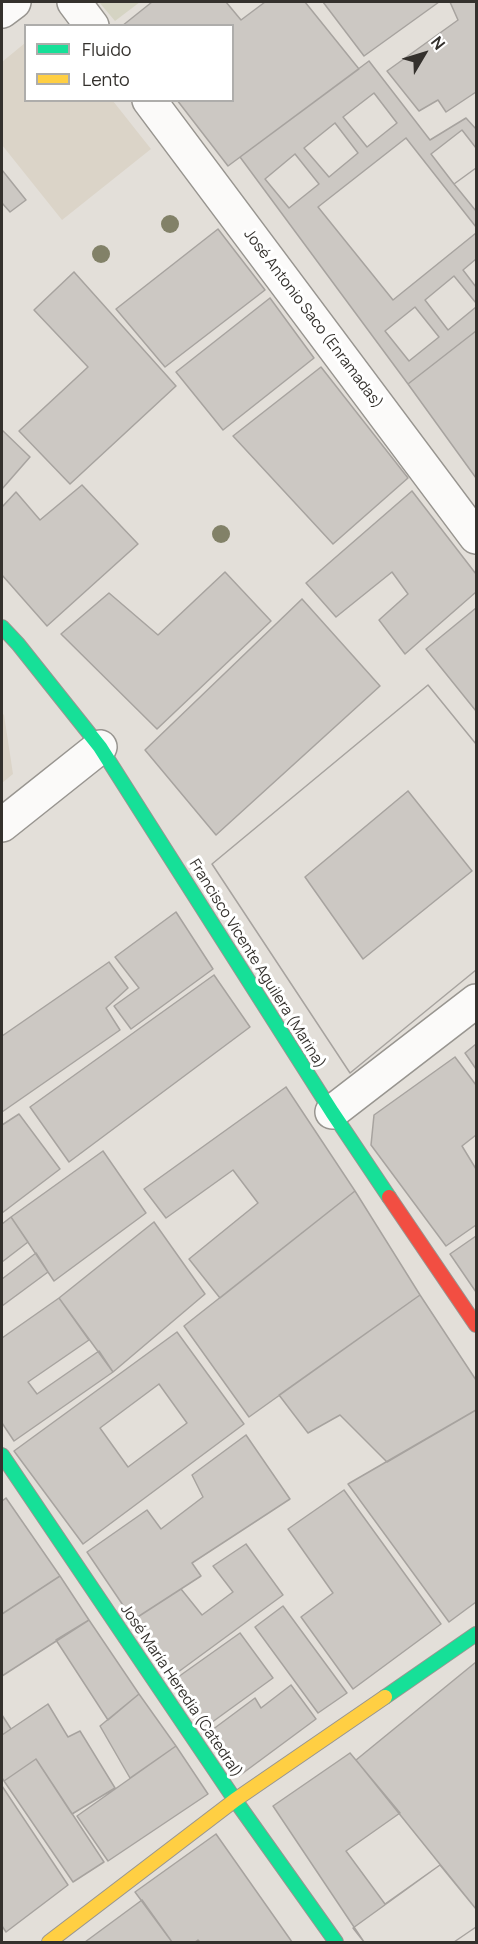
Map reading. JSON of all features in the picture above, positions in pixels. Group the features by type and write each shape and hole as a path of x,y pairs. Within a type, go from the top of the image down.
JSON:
{"street":[{"path":"2,11 14,2"},
{"path":"74,2 90,24"},
{"name":"José Antonio Saco (Enramadas)","path":"151,102 477,537"},
{"name":"Francisco Vicente Aguilera (Marina)","path":"2,627 100,747 332,1112 477,1325"},
{"path":"2,825 100,747"},
{"path":"332,1112 477,1001"},
{"name":"José María Heredia (Catedral)","path":"2,1455 235,1800 336,1942"},
{"path":"50,1942 235,1800 477,1634"}],"shaded area":[{"path":"24,44 24,102 114,102 151,149 62,220 2,145 2,62"},
{"path":"2,713 13,774 2,783"}],"green space":[{"path":"99,2 140,2 115,21"}],"building":[{"path":"152,2 226,2 241,20 265,2 305,2 359,69 228,166 179,102 234,102 234,24 124,24"},
{"path":"323,2 439,2 364,56"},
{"path":"450,2 476,2 476,92 446,112 438,100 419,111 387,71 458,20"},
{"path":"369,61 430,140 466,118 476,129 476,331 408,384 240,157"},
{"path":"374,93 397,123 367,147 343,117"},
{"path":"335,123 358,153 329,177 304,148"},
{"path":"462,130 476,148 476,168 454,184 431,154"},
{"path":"406,138 476,227 476,233 393,300 318,207"},
{"path":"295,154 319,184 289,208 265,179"},
{"path":"476,168 476,211 454,184"},
{"path":"2,170 26,200 10,212 2,203"},
{"path":"218,229 265,290 165,367 116,309"},
{"path":"476,259 476,287 463,270"},
{"path":"74,272 176,386 70,484 19,431 88,367 34,310"},
{"path":"454,276 476,303 476,307 448,330 425,300"},
{"path":"270,298 314,358 223,430 176,372"},
{"path":"415,307 439,337 409,361 385,331"},
{"path":"476,331 476,478 408,384"},
{"path":"321,367 408,478 333,544 233,436"},
{"path":"2,430 30,457 2,489"},
{"path":"82,485 138,544 47,626 2,575 2,507 16,492 40,520"},
{"path":"412,491 476,574 476,592 405,654 379,620 408,594 392,572 336,617 306,583"},
{"path":"225,572 271,621 157,729 61,634 109,593 158,635"},
{"path":"302,599 380,686 216,835 145,750"},
{"path":"476,608 476,711 426,649"},
{"path":"428,685 476,744 476,970 350,1073 212,864","holes":["408,791 472,871 363,959 305,877"]},
{"path":"428,685 476,744 476,970 350,1073 212,864"},
{"path":"176,912 213,969 131,1029 114,1006 139,988 115,957"},
{"path":"109,962 128,988 106,1008 120,1030 2,1112 2,1036"},
{"path":"214,975 250,1027 69,1162 30,1107"},
{"path":"476,1044 476,1069 465,1053"},
{"path":"455,1057 476,1085 476,1135 462,1146 476,1169 476,1225 446,1246 371,1145 374,1115"},
{"path":"286,1087 355,1191 220,1298 189,1259 258,1203 233,1170 166,1218 144,1189"},
{"path":"19,1114 60,1169 2,1213 2,1125"},
{"path":"103,1151 146,1213 54,1281 11,1217"},
{"path":"355,1191 420,1295 249,1417 184,1326"},
{"path":"11,1217 28,1242 2,1262 2,1224"},
{"path":"154,1222 205,1294 113,1372 59,1298"},
{"path":"476,1236 476,1292 450,1254"},
{"path":"36,1253 48,1272 2,1306 2,1279"},
{"path":"420,1295 476,1380 476,1410 387,1462 340,1415 308,1433 279,1395"},
{"path":"59,1298 89,1340 28,1382 37,1394 99,1351 113,1372 14,1441 2,1423 2,1338"},
{"path":"177,1332 244,1424 83,1544 14,1451","holes":["159,1384 187,1423 128,1467 100,1428"]},
{"path":"476,1410 476,1602 449,1622 348,1484"},
{"path":"246,1435 290,1499 192,1563 201,1576 133,1620 87,1552 147,1510 161,1529 203,1497 192,1475"},
{"path":"344,1490 441,1624 353,1689 301,1617 333,1593 288,1529"},
{"path":"6,1498 60,1576 2,1614 2,1501"},
{"path":"246,1544 283,1595 170,1678 133,1620 181,1589 202,1615 233,1592 213,1566"},
{"path":"60,1576 89,1620 2,1676 2,1614"},
{"path":"283,1606 347,1693 318,1713 255,1627"},
{"path":"89,1620 139,1694 108,1720 56,1640"},
{"path":"240,1633 273,1678 204,1728 171,1682"},
{"path":"476,1662 476,1909 356,1760"},
{"path":"291,1685 316,1719 239,1776 208,1733 255,1698 261,1708"},
{"path":"139,1694 176,1746 130,1778 100,1726"},
{"path":"48,1704 68,1737 80,1731 115,1788 72,1814 36,1759 4,1781 2,1778 2,1735"},
{"path":"2,1715 11,1729 2,1735"},
{"path":"176,1746 208,1794 108,1861 77,1816"},
{"path":"350,1753 400,1813 346,1851 385,1904 440,1865 476,1909 476,1927 454,1942 364,1942 273,1806"},
{"path":"36,1759 104,1862 73,1882 4,1781"},
{"path":"2,1786 68,1885 6,1932 2,1926"},
{"path":"216,1834 292,1942 200,1942 198,1940 172,1942 135,1892"},
{"path":"440,1865 476,1909 476,1927 454,1942 364,1942 353,1928"},
{"path":"142,1900 172,1942 85,1942"}],"traffic: fast":[{"path":"2,627 100,747 332,1112 389,1197"},
{"path":"2,1455 235,1800 336,1942"},
{"path":"385,1697 476,1634"}],"traffic: slow":[{"path":"49,1942 235,1800 385,1697"}],"traffic: jam":[{"path":"389,1197 476,1325"}]}
